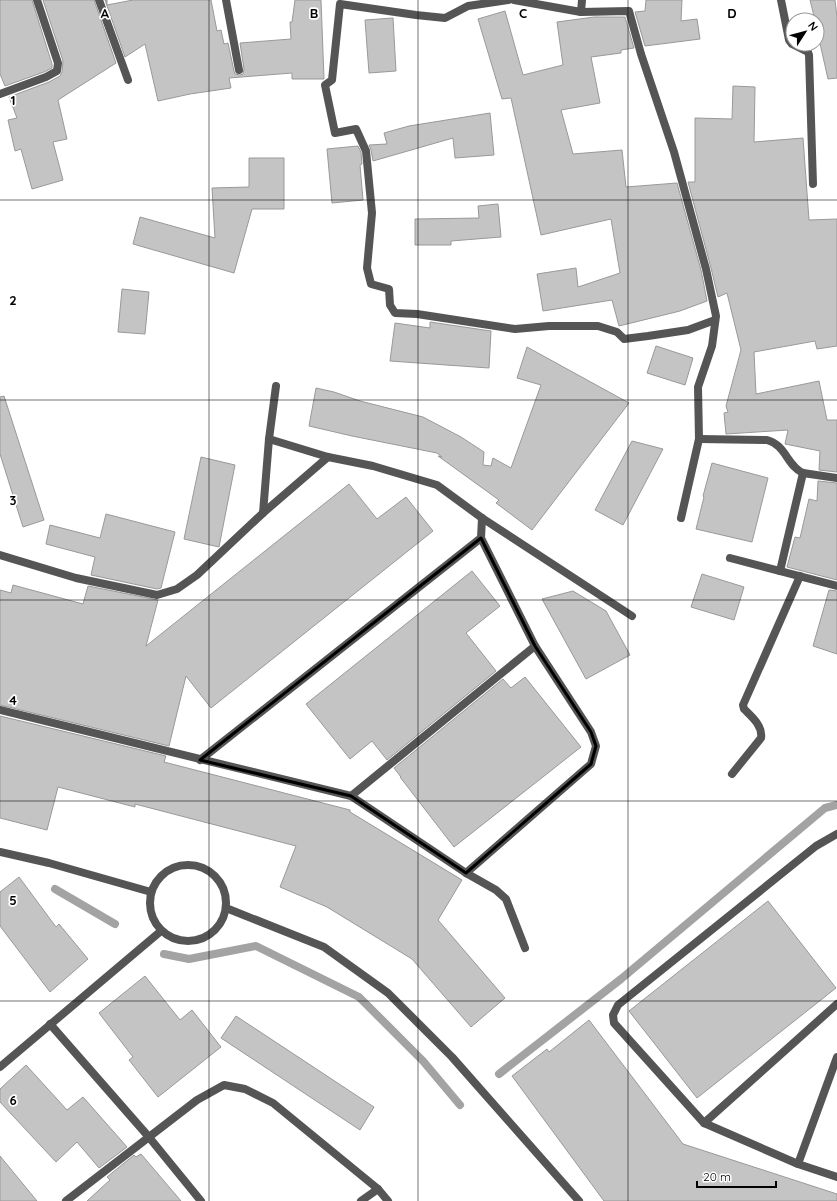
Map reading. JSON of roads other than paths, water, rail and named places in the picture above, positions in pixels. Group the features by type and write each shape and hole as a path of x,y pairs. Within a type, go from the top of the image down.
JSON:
{"street":[{"path":"0,94 46,77 56,71 58,63 37,0"},
{"path":"98,0 128,80"},
{"path":"226,0 239,70"},
{"path":"508,0 468,6 445,18 340,4 332,80 325,85 335,133 356,129 366,151 372,214 367,268 371,284 389,289 390,305 394,313 417,314 515,329 549,326 598,326 617,332 624,339 688,330 715,320"},
{"path":"514,0 581,12 629,11 641,54 674,152 706,269 716,316 712,346 698,387 699,439 681,518"},
{"path":"581,12 582,0"},
{"path":"781,0 789,40 792,44 808,52 810,59 813,184"},
{"path":"263,513 269,438 276,386"},
{"path":"269,438 328,456 373,466 437,484 482,518 632,616"},
{"path":"699,439 767,440 780,446 798,471 837,478"},
{"path":"0,555 76,578 157,595 178,589 197,575 263,513 328,456"},
{"path":"780,571 803,473"},
{"path":"466,873 591,764 596,746 592,732 535,646 482,538 482,518"},
{"path":"200,760 482,538"},
{"path":"730,558 837,586"},
{"path":"732,774 761,738 761,728 744,709 744,702 800,576"},
{"path":"351,796 535,646"},
{"path":"0,710 351,796 466,873 496,890 506,899 526,948"},
{"path":"837,834 816,846 630,995 618,1005 613,1015 614,1023 704,1123 798,1164 837,1177"},
{"path":"0,852 49,863 151,892"},
{"path":"196,865 212,874 224,889 226,908 218,927 201,940 180,941 161,931 150,913 151,892 161,876 177,866 196,865"},
{"path":"226,908 324,947 388,993 452,1057 579,1201"},
{"path":"0,1067 161,931"},
{"path":"704,1123 837,1004"},
{"path":"50,1024 148,1136 201,1201"},
{"path":"798,1164 837,1057"},
{"path":"66,1201 148,1136 197,1100 224,1085 245,1089 273,1102 378,1189 388,1201"},
{"path":"361,1201 378,1189"}],"waterway":[{"path":"499,1074 621,979 825,808 837,805"},
{"path":"55,889 115,924"},
{"path":"164,954 189,959 256,946 359,997 423,1061 460,1105"}]}
